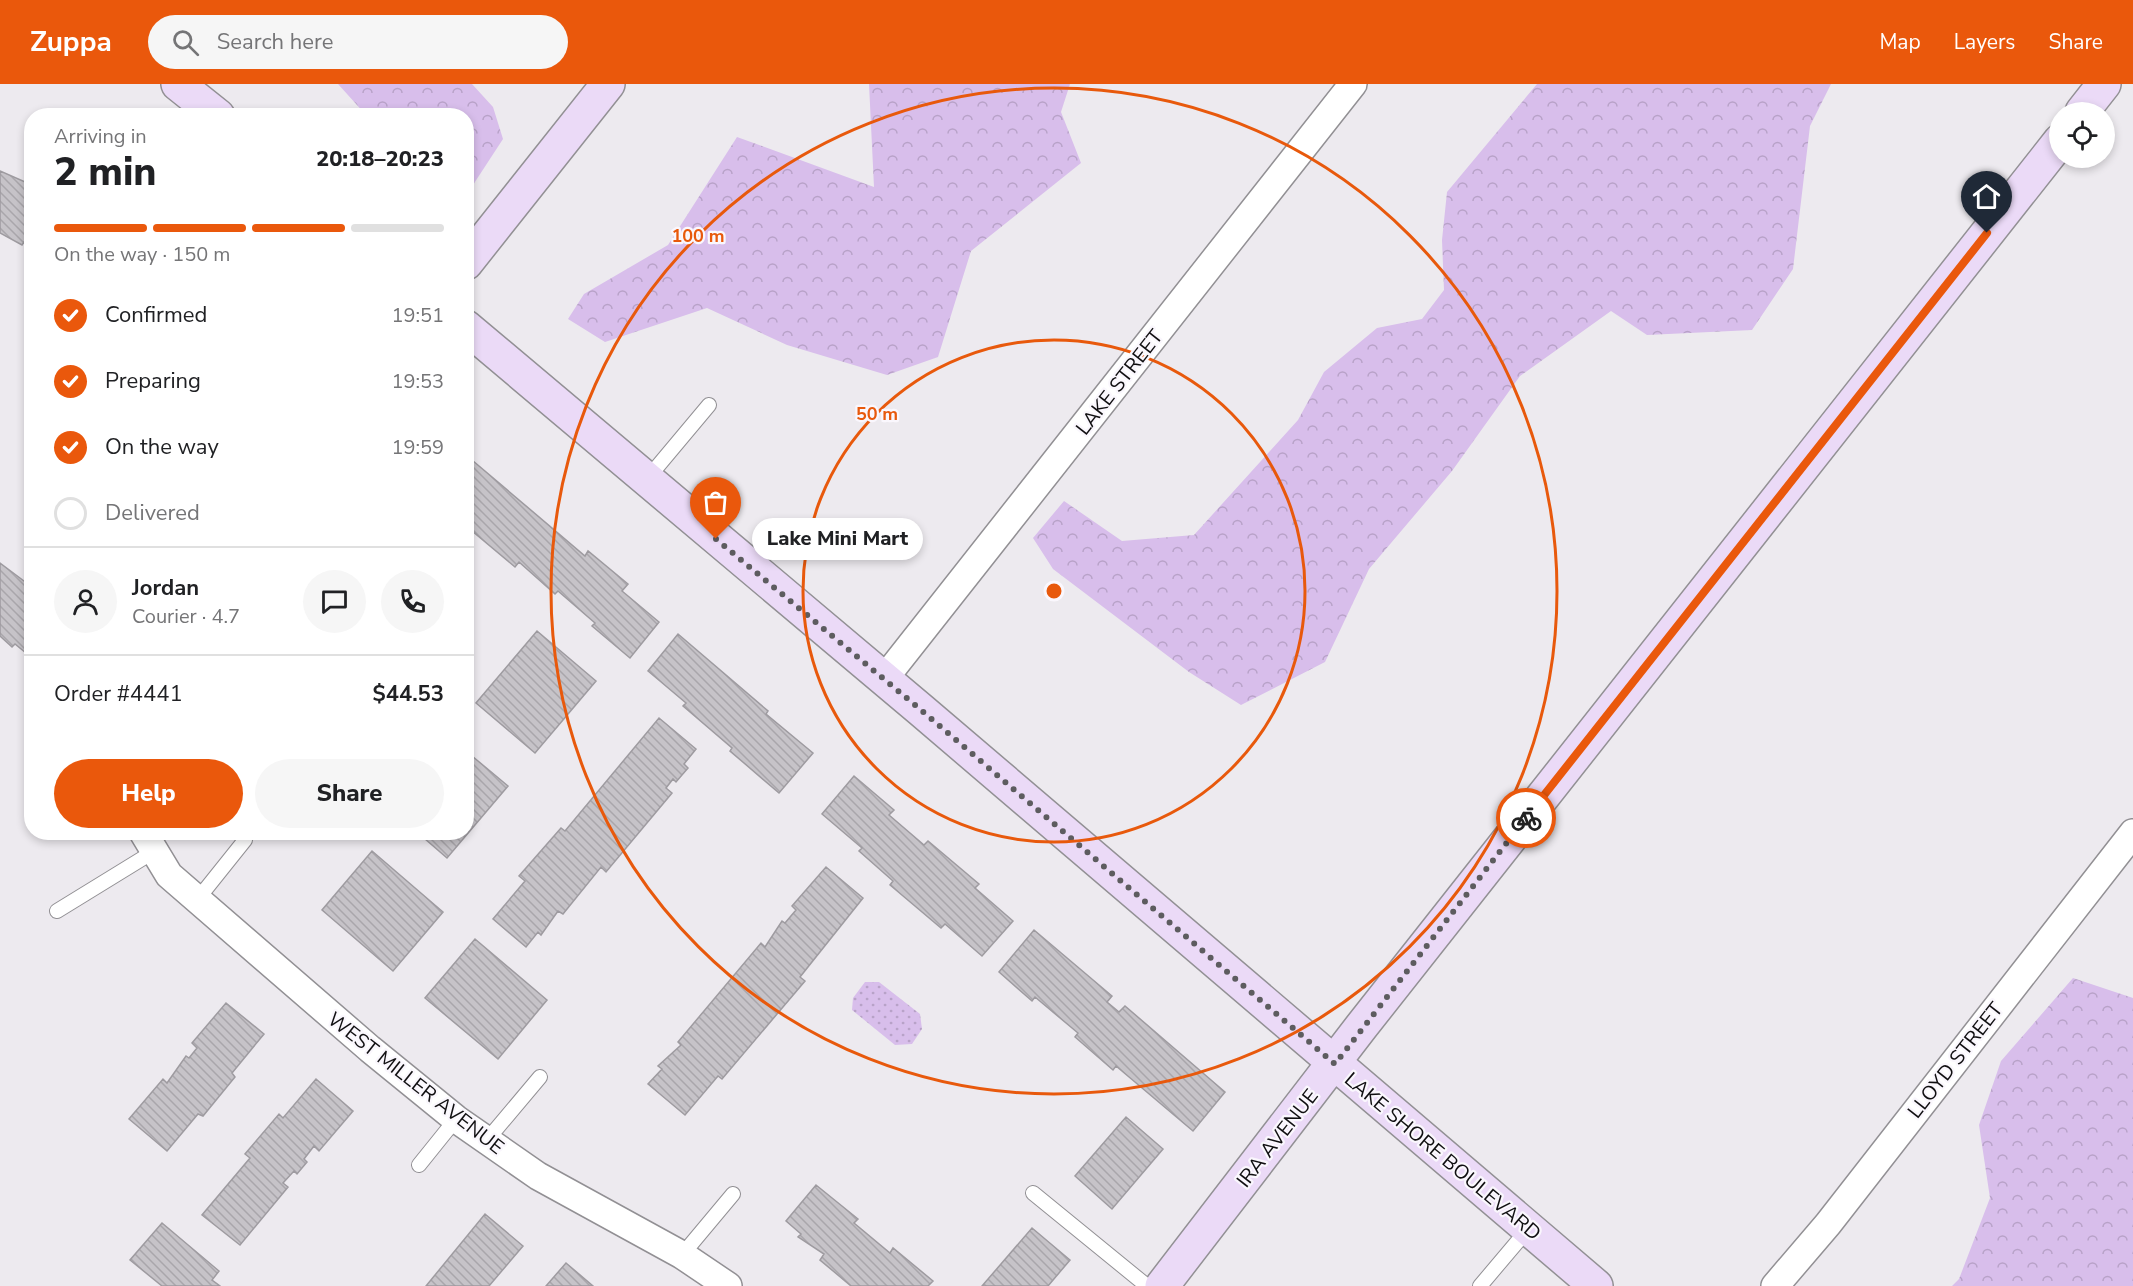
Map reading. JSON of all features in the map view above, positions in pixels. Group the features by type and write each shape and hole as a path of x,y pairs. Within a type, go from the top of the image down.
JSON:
{"street":[{"path":"178,84 208,108"},
{"path":"474,253 609,84"},
{"name":"LAKE STREET","path":"884,679 1353,84"},
{"path":"2090,102 2104,84"},
{"name":"IRA AVENUE","path":"1162,1286 2049,155"},
{"name":"LAKE SHORE BOULEVARD","path":"474,334 884,679 1596,1286"},
{"name":"LLOYD STREET","path":"1775,1286 1828,1224 2133,832"},
{"name":"WEST MILLER AVENUE","path":"148,842 169,876 369,1049 456,1119 538,1176 682,1255 728,1286"}],"lane":[{"path":"646,480 709,405"},
{"path":"197,900 245,840"},
{"path":"57,911 148,842"},
{"path":"487,1140 540,1077"},
{"path":"419,1165 456,1119"},
{"path":"1033,1193 1147,1286"},
{"path":"682,1255 733,1194"},
{"path":"1480,1286 1529,1228"}],"green space":[{"path":"338,84 472,84 493,107 503,139 474,183 474,108 360,108"},
{"path":"869,84 1070,84 1061,112 1081,163 971,251 938,357 887,375 787,345 707,308 605,342 568,319 584,294 668,245 737,137 874,187"},
{"path":"1537,84 1831,84 1810,126 1793,269 1752,330 1647,335 1611,311 1520,376 1452,471 1369,569 1325,662 1241,705 1189,672 1053,569 1033,538 1064,501 1122,541 1194,535 1298,420 1324,372 1377,328 1422,319 1444,290 1442,240 1447,192"},
{"path":"2073,978 2133,998 2133,1286 1952,1286 1959,1279 1990,1198 1979,1125 2001,1061"},
{"path":"865,982 879,982 920,1014 922,1029 912,1044 895,1045 852,1010 853,998"}],"building":[{"path":"0,171 24,182 24,242 22,245 0,233"},
{"path":"474,462 585,556 588,551 628,584 622,591 659,622 630,658 592,626 595,623 558,591 555,594 519,562 515,567 474,533"},
{"path":"0,563 24,581 24,651 15,644 12,647 0,636"},
{"path":"537,631 596,681 535,753 476,703"},
{"path":"678,634 768,711 766,714 813,753 779,793 730,751 732,748 683,706 686,703 648,671"},
{"path":"659,718 696,749 684,764 688,768 676,782 673,779 666,788 672,793 606,872 601,867 563,914 558,911 541,935 538,932 526,947 493,919 525,881 519,876 561,828 565,831"},
{"path":"474,758 508,786 474,826"},
{"path":"854,776 894,810 889,815 924,845 928,841 979,884 975,888 1013,921 982,956 945,924 941,928 890,885 893,881 859,851 862,848 822,814"},
{"path":"426,840 462,840 447,858"},
{"path":"372,851 443,912 393,971 322,910"},
{"path":"826,867 863,898 800,977 805,981 722,1079 718,1076 685,1115 648,1084 662,1069 658,1066 681,1045 678,1042 761,943 765,947 782,921 785,923 796,910 792,906"},
{"path":"1034,930 1112,996 1107,1002 1119,1012 1125,1006 1225,1092 1193,1131 1116,1066 1113,1070 1075,1037 1078,1033 1035,997 1032,1001 999,972"},
{"path":"475,939 547,1000 498,1059 425,998"},
{"path":"226,1003 264,1034 232,1073 235,1077 203,1116 198,1114 167,1151 129,1119 163,1079 167,1083 186,1056 189,1058 197,1048 192,1043"},
{"path":"316,1079 353,1111 319,1151 314,1146 304,1159 307,1162 297,1174 294,1171 283,1183 288,1187 240,1245 202,1215 250,1158 245,1154 279,1114 283,1118"},
{"path":"1126,1117 1163,1149 1112,1209 1075,1176"},
{"path":"816,1185 858,1219 854,1223 890,1253 893,1248 933,1281 928,1286 851,1286 820,1260 824,1254 798,1237 801,1234 786,1221"},
{"path":"485,1214 523,1246 489,1286 426,1286"},
{"path":"162,1223 219,1271 212,1280 220,1286 162,1286 130,1260"},
{"path":"1032,1228 1070,1260 1048,1286 982,1286"},
{"path":"566,1263 593,1286 546,1286"}],"way so far":[{"path":"716,539 921,710 1335,1064 1361,1027 1526,818"}],"place":[{"name":"Lake Mini Mart","path":"716,539"}],"route":[{"path":"1526,818 1987,233"}]}
